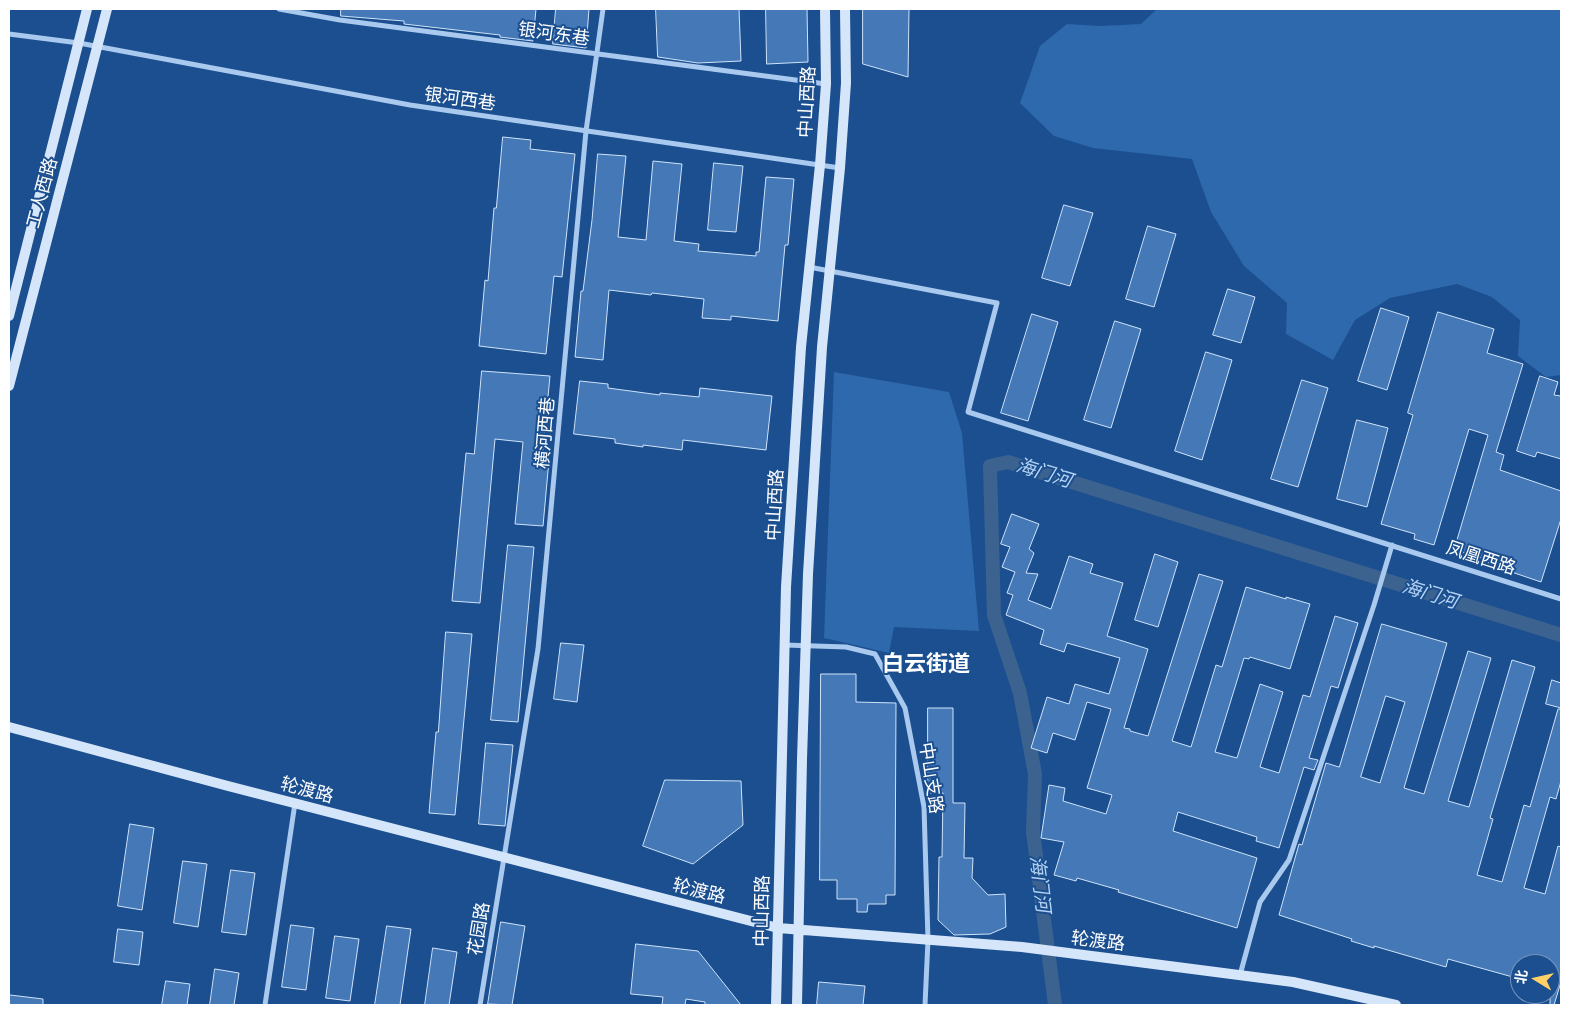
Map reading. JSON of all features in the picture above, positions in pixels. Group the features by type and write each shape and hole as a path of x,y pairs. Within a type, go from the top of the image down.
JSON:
{"main road":[{"name":"工人西路","path":"10,311 87,9"},
{"name":"工人西路","path":"9,386 107,9"},
{"name":"中山西路","path":"776,1005 786,587 800,357 820,165 826,84 825,9"},
{"name":"中山西路","path":"797,1005 808,574 822,347 840,168 846,84 845,9"},
{"name":"轮渡路","path":"9,727 778,928 1067,953 1293,982 1396,1005"}],"street":[{"name":"银河东巷","path":"279,9 340,20 826,84"},
{"name":"横河西巷","path":"505,858 538,649 586,131 603,9"},
{"name":"银河西巷","path":"9,34 79,43 410,105 840,168"},
{"path":"809,267 830,271"},
{"name":"凤凰西路","path":"830,271 997,303 968,412 1561,599"},
{"path":"1240,975 1260,902 1290,860 1392,545"},
{"name":"中山支路","path":"785,645 846,647 875,654 905,708 924,807 928,940 924,1005"},
{"path":"265,1005 294,803"},
{"name":"花园路","path":"480,1005 505,858"}],"shaded area":[{"path":"1157,9 1561,9 1561,375 1546,377 1518,356 1520,320 1492,297 1457,284 1390,298 1355,320 1333,360 1286,334 1287,303 1244,266 1211,212 1192,159 1093,148 1054,136 1020,103 1040,46 1067,24 1099,26 1141,24"},
{"path":"834,372 949,392 962,433 979,631 894,627 889,653 824,638"}],"building":[{"path":"341,9 536,9 533,41 500,37 500,35 404,24 404,21 341,16"},
{"path":"556,9 589,9 586,48 553,44"},
{"path":"656,9 739,9 741,61 698,63 658,57"},
{"path":"766,9 807,9 808,62 767,64"},
{"path":"863,9 909,9 908,77 863,64"},
{"path":"503,137 531,140 530,149 575,154 562,277 554,276 546,354 479,346 485,280 488,281 494,208 496,208"},
{"path":"598,154 626,156 618,237 646,240 653,161 682,164 674,241 699,244 698,251 756,256 756,252 759,252 766,177 794,179 788,245 785,245 778,321 731,316 731,320 702,318 704,299 609,290 603,360 575,357"},
{"path":"714,163 743,166 736,232 708,230"},
{"path":"1064,205 1093,213 1070,286 1042,278"},
{"path":"1148,226 1176,234 1154,307 1126,299"},
{"path":"1228,289 1255,297 1241,343 1213,335"},
{"path":"1381,308 1409,317 1387,390 1358,381"},
{"path":"1438,312 1494,329 1487,353 1523,364 1496,452 1504,455 1500,470 1561,491 1561,519 1541,582 1488,564 1489,560 1454,550 1488,435 1469,429 1434,545 1414,539 1415,534 1381,524 1413,415 1408,413"},
{"path":"1032,314 1058,322 1028,421 1001,413"},
{"path":"1115,321 1141,329 1111,428 1084,420"},
{"path":"1206,352 1232,360 1202,460 1175,451"},
{"path":"482,371 550,376 542,459 549,460 543,526 515,524 523,442 495,439 480,603 452,601 466,453 474,454"},
{"path":"1540,376 1558,382 1554,395 1561,396 1561,459 1537,452 1535,457 1517,451"},
{"path":"1302,380 1328,388 1298,487 1271,479"},
{"path":"580,381 608,384 608,388 660,395 660,393 699,397 700,388 772,396 766,450 683,440 682,450 643,445 643,447 615,443 615,439 574,434"},
{"path":"1357,420 1388,428 1367,507 1337,499"},
{"path":"1012,514 1039,524 1029,549 1034,553 1026,573 1038,574 1028,600 1051,609 1069,556 1093,564 1090,573 1123,583 1107,636 1148,649 1124,728 1130,729 1130,731 1148,736 1199,574 1223,581 1172,741 1191,747 1216,665 1222,667 1246,587 1310,604 1290,669 1250,657 1249,659 1244,658 1215,752 1237,758 1260,684 1283,692 1260,767 1279,773 1303,695 1310,697 1335,616 1358,623 1338,688 1331,686 1309,758 1318,760 1314,770 1304,767 1279,848 1256,841 1257,837 1178,812 1173,831 1257,858 1237,928 1118,892 1119,890 1077,878 1076,881 1054,875 1064,842 1041,838 1049,785 1065,788 1063,801 1106,814 1112,795 1087,788 1111,709 1087,702 1075,740 1053,733 1047,753 1031,748 1047,697 1069,704 1075,684 1109,694 1120,658 1067,643 1064,652 1040,644 1044,630 1006,615 1013,595 1007,593 1015,572 1002,567 1010,547 1001,544"},
{"path":"508,545 534,547 518,722 491,720"},
{"path":"1155,554 1178,562 1158,627 1135,620"},
{"path":"1382,624 1447,643 1404,788 1424,794 1468,651 1491,658 1448,801 1469,807 1512,660 1535,667 1490,818 1493,819 1477,875 1502,882 1524,805 1530,807 1558,709 1561,709 1561,781 1556,799 1550,797 1524,888 1545,894 1558,846 1561,847 1560,985 1560,954 1510,954 1510,976 1448,959 1446,967 1374,946 1374,948 1279,915 1299,844 1302,845 1326,763 1339,767","holes":["1386,696 1405,702 1380,783 1361,777"]},
{"path":"446,632 472,634 455,815 429,813"},
{"path":"561,643 584,645 577,702 554,699"},
{"path":"821,674 856,674 856,702 896,703 895,895 886,895 886,904 868,904 867,912 857,912 857,899 837,899 837,880 820,880"},
{"path":"1552,680 1561,683 1561,708 1546,704"},
{"path":"928,708 953,708 953,803 965,803 964,858 973,858 972,878 988,895 1005,894 1006,927 990,934 954,935 938,920 939,857 942,857 943,793 928,793"},
{"path":"486,743 513,745 505,826 479,824"},
{"path":"665,780 741,781 743,825 693,864 643,846"},
{"path":"130,824 154,828 142,910 118,906"},
{"path":"183,861 207,864 198,927 174,923"},
{"path":"231,870 255,873 246,935 222,932"},
{"path":"501,922 525,926 512,1005 488,1004"},
{"path":"291,925 314,928 306,990 282,987"},
{"path":"387,926 411,929 400,1005 375,1005"},
{"path":"118,929 143,932 139,965 114,962"},
{"path":"335,936 359,939 350,1001 326,998"},
{"path":"636,944 698,951 741,1005 705,1005 705,1002 686,999 685,1005 662,1005 663,997 631,994"},
{"path":"433,948 457,952 449,1005 425,1005"},
{"path":"215,969 239,973 234,1005 210,1005"},
{"path":"166,981 190,984 187,1005 162,1005"},
{"path":"819,982 865,986 863,1005 817,1005"},
{"path":"10,995 43,999 43,1005 9,1005"}],"waterway":[{"name":"海门河","path":"1055,1005 1033,832 1035,774 1020,693 994,615 990,466 1008,462 1561,635"}],"district":[{"name":"白云街道","path":"926,664"}]}
